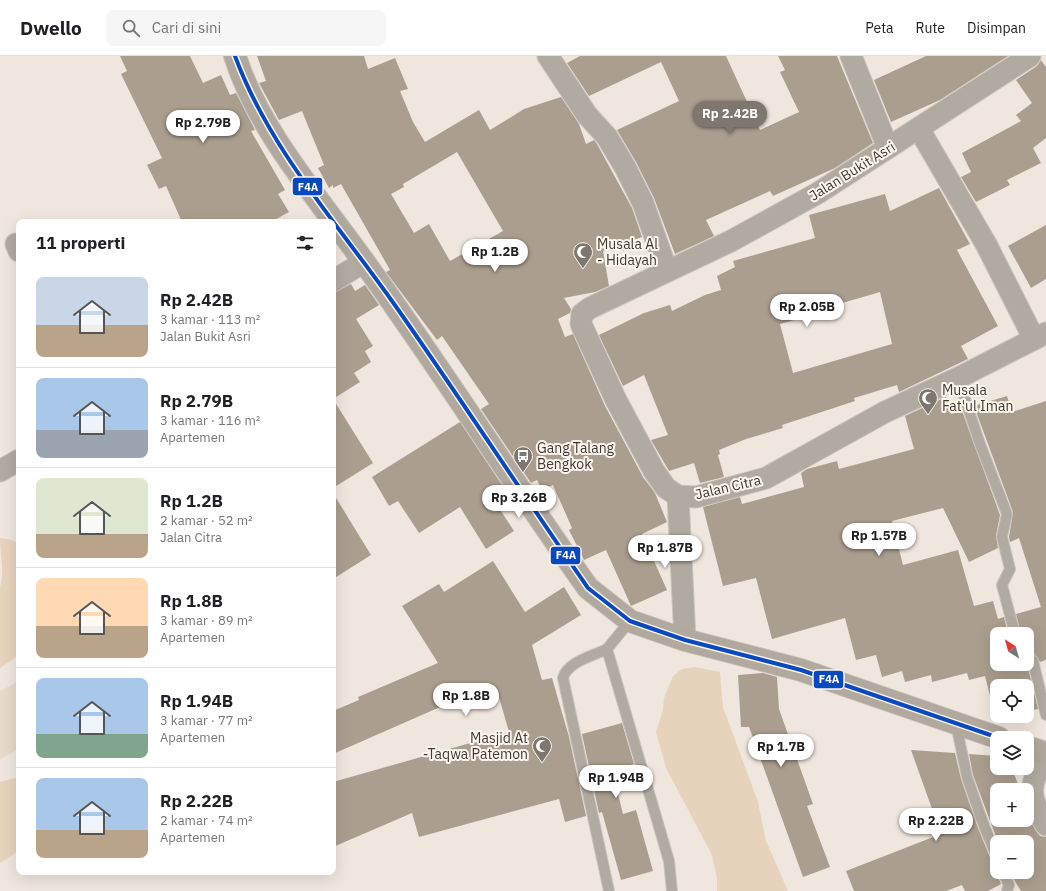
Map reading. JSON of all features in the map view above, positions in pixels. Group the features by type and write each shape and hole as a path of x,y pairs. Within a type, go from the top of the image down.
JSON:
{"main road":[{"path":"235,56 259,112 299,174 332,219"},
{"path":"336,224 364,262 588,588 630,621 684,640 801,670 990,735"},
{"path":"1034,750 1046,754"}],"street":[{"path":"548,56 587,115 607,137 625,167 643,203 667,271"},
{"path":"851,56 888,148"},
{"name":"Jalan Bukit Asri","path":"667,271 731,241 805,200 1030,56"},
{"path":"919,128 1040,336"},
{"path":"336,278 364,262"},
{"name":"Jalan Citra","path":"667,271 590,308 582,314 581,324 616,400 654,471 666,488 678,496 696,498 766,478 885,412 958,378 1040,336"},
{"path":"0,471 16,462"},
{"path":"678,496 684,640"},
{"path":"1046,754 1034,777 1033,787 1035,807 1046,826"}],"lane":[{"path":"958,378 980,444 1007,514 1002,538 1010,569 1002,585 1013,627"},
{"path":"609,891 563,678 565,671 572,665 607,649 630,621"},
{"path":"607,649 669,861 672,891"},
{"path":"1034,665 1046,715"},
{"path":"956,724 967,777 990,841"},
{"path":"1006,879 1009,885 1007,891"}],"shaded area":[{"path":"0,538 16,542 16,657 0,668 0,587 2,569"},
{"path":"695,667 720,672 723,707 758,802 766,841 788,891 717,891 717,879 712,855 666,768 656,732 663,710 664,698 673,676 682,669"},
{"path":"16,683 16,751 0,759 0,691"},
{"path":"16,778 16,853 0,863 0,782"}],"building":[{"path":"120,56 190,56 203,83 221,75 230,95 236,93 255,130 251,131 285,190 278,194 289,212 276,219 181,219 166,186 159,189 147,165 162,158 121,74 127,71"},
{"path":"257,56 364,56 368,69 395,58 408,89 400,91 413,122 425,142 479,110 490,130 524,109 561,97 579,124 586,144 594,140 597,144 632,208 642,237 603,251 609,286 595,292 564,298 571,309 570,313 558,319 565,337 573,334 605,406 643,477 655,493 667,522 642,534 667,590 631,606 606,550 584,560 569,530 572,528 553,485 542,490 537,480 531,483 481,409 489,404 442,336 437,340 386,272 390,270 341,184 333,188 333,185 329,188 318,168 324,165 302,111 279,120 259,83 266,81","holes":["457,152 503,231 450,261 429,224 414,233 391,194 404,187 403,184"]},
{"path":"580,56 726,56 760,130 799,112 780,72 785,70 778,56 837,56 873,143 835,168 773,196 770,191 706,220 714,236 675,254 654,198 636,162 617,130 679,101 661,62 589,96 567,63"},
{"path":"926,56 1008,56 940,100 891,122 874,80"},
{"path":"1041,60 1046,67 1046,138 1033,148 1041,163 1007,180 1010,185 976,202 961,177 971,172 962,153 1021,121 1016,115 1032,103 1016,80 1037,66"},
{"path":"939,188 970,244 957,250 998,326 961,346 968,359 899,392 897,385 854,398 855,401 782,425 783,428 746,439 719,450 720,454 718,455 724,477 700,483 694,463 669,471 651,440 668,435 644,375 623,386 599,335 644,313 670,305 672,311 705,295 721,290 717,276 735,267 733,261 815,238 809,215 885,194 890,211","holes":["880,292 892,344 793,373 780,324 832,309 832,306"]},
{"path":"1046,225 1046,279 1031,288 1008,246"},
{"path":"351,284 355,291 365,285 379,305 356,319 373,346 365,351 371,362 354,373 360,382 336,397 336,292"},
{"path":"1007,396 1012,412 1046,401 1046,660 1040,662 1034,653 1034,627 1019,627 1016,614 1041,607 1019,538 1010,542 1009,537 1013,512 974,406"},
{"path":"946,397 951,414 962,411 1000,515 996,536 998,548 969,562 943,508 892,521 903,565 958,550 974,606 993,601 998,619 1004,617 1006,627 990,627 990,671 1029,671 1031,679 990,679 990,696 985,676 969,680 967,673 932,682 931,675 905,682 902,671 882,677 876,655 856,660 845,618 772,639 756,578 723,586 703,507 740,497 742,504 804,487 801,473 807,469 837,461 839,469 914,449 905,416"},
{"path":"336,404 373,463 336,486"},
{"path":"460,422 510,497 497,505 514,531 486,549 460,507 419,533 398,501 389,506 372,477"},
{"path":"336,498 371,555 336,577"},
{"path":"493,561 525,612 564,587 581,615 532,645 542,680 552,678 569,737 586,816 565,822 559,799 419,837 412,813 336,846 336,781 509,732 497,690 473,697 472,693 336,753 336,710 359,700 358,697 438,663 402,606 439,584 444,592"},
{"path":"763,673 777,677 779,709 813,804 807,806 830,867 803,877 749,727 741,727 738,675"},
{"path":"1034,693 1038,709 1034,710"},
{"path":"622,723 634,764 612,770 623,814 636,810 653,871 621,880 602,812 599,813 582,734"},
{"path":"911,750 955,753 961,779 990,858 990,879 999,879 1001,884 988,891 965,891 962,885 946,891 854,891 846,871 941,834"},
{"path":"969,754 990,756 990,775 1015,775 1017,783 990,783 990,821 973,775"},
{"path":"992,827 1034,827 1040,836 1046,837 1046,891 1021,891 1014,879 1034,879 1034,835 995,835"}],"transit line":[{"name":"F4A","path":"235,56 249,90 266,122 305,183 331,219"},
{"name":"F4A","path":"336,225 417,337 588,588 630,621 685,640 801,670 990,735"}],"place":[{"name":"Musala Al - Hidayah","path":"583,269"},
{"name":"Musala Fat'ul Iman","path":"928,415"},
{"name":"Gang Talang Bengkok","path":"523,473"},
{"name":"Masjid At -Taqwa Patemon","path":"542,763"}]}
